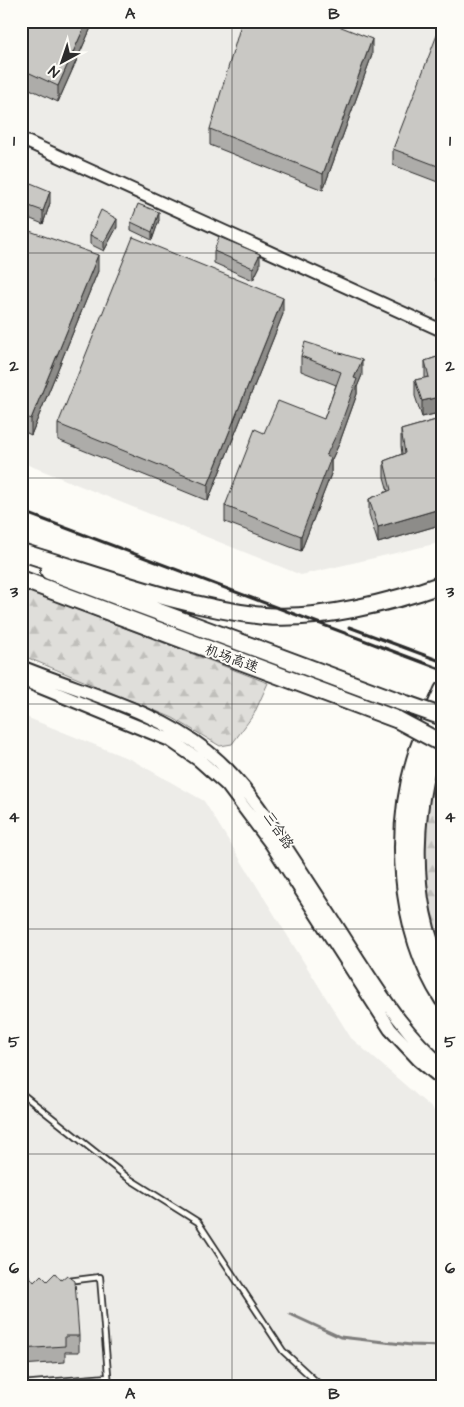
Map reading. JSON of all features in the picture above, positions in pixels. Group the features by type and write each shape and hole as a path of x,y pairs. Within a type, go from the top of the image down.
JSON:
{"highway":[{"path":"21,552 186,603 266,616 324,613 404,598 443,584"},
{"name":"机场高速","path":"21,560 443,718"},
{"name":"机场高速","path":"21,579 443,737"},
{"path":"443,690 420,744 411,778 405,815 404,857 407,898 413,932 433,984 443,999"},
{"path":"398,720 443,744"},
{"path":"443,722 431,754 423,789 417,842 418,875 424,914 432,947 443,971"}],"main road":[{"name":"三合路","path":"21,667 149,716 176,730 207,751 235,776 280,838 399,1022 426,1052 443,1066"},
{"name":"三合路","path":"21,679 170,740 199,760 227,785 272,845 390,1029 419,1060 443,1080"}],"street":[{"path":"21,139 443,331"}],"lane":[{"path":"21,1093 128,1178 198,1222 283,1351 321,1386"},
{"path":"61,1281 100,1277 109,1386"},
{"path":"21,1384 47,1384 108,1377"}],"shaded area":[{"path":"21,21 443,21 443,542 301,575 21,462"},
{"path":"21,715 132,760 204,801 351,1038 443,1118 443,1386 21,1386"}],"green space":[{"path":"21,588 268,683 254,714 232,744 220,746 173,718 21,655"},
{"path":"437,756 443,758 443,957 436,940 427,903 422,846 426,809"}],"building":[{"path":"21,21 87,21 58,86 21,69"},
{"path":"242,21 326,21 372,39 323,174 210,129"},
{"path":"437,35 443,37 443,168 393,149"},
{"path":"21,179 50,191 43,211 21,203"},
{"path":"138,204 159,212 152,232 131,222"},
{"path":"101,210 117,219 104,242 90,235"},
{"path":"21,228 98,255 31,419 21,415"},
{"path":"133,237 283,298 208,485 58,424"},
{"path":"219,237 260,254 253,268 214,251"},
{"path":"443,243 443,268 436,266"},
{"path":"305,342 362,360 354,378 357,379 339,429 326,456 331,458 301,536 225,506 255,429 264,433 278,401 324,419 341,372 301,356"},
{"path":"443,355 443,396 422,401 415,380 429,377 425,361"},
{"path":"443,418 443,508 378,527 369,499 391,490 384,461 405,453 401,430"},
{"path":"55,1273 61,1280 67,1275 75,1281 79,1336 65,1336 65,1346 21,1349 21,1284 28,1274 34,1282 41,1275 47,1281"}],"waterway":[{"path":"290,1314 340,1337 411,1345 443,1346"}],"railway":[{"path":"21,511 443,670"},
{"path":"349,627 443,662"}]}
